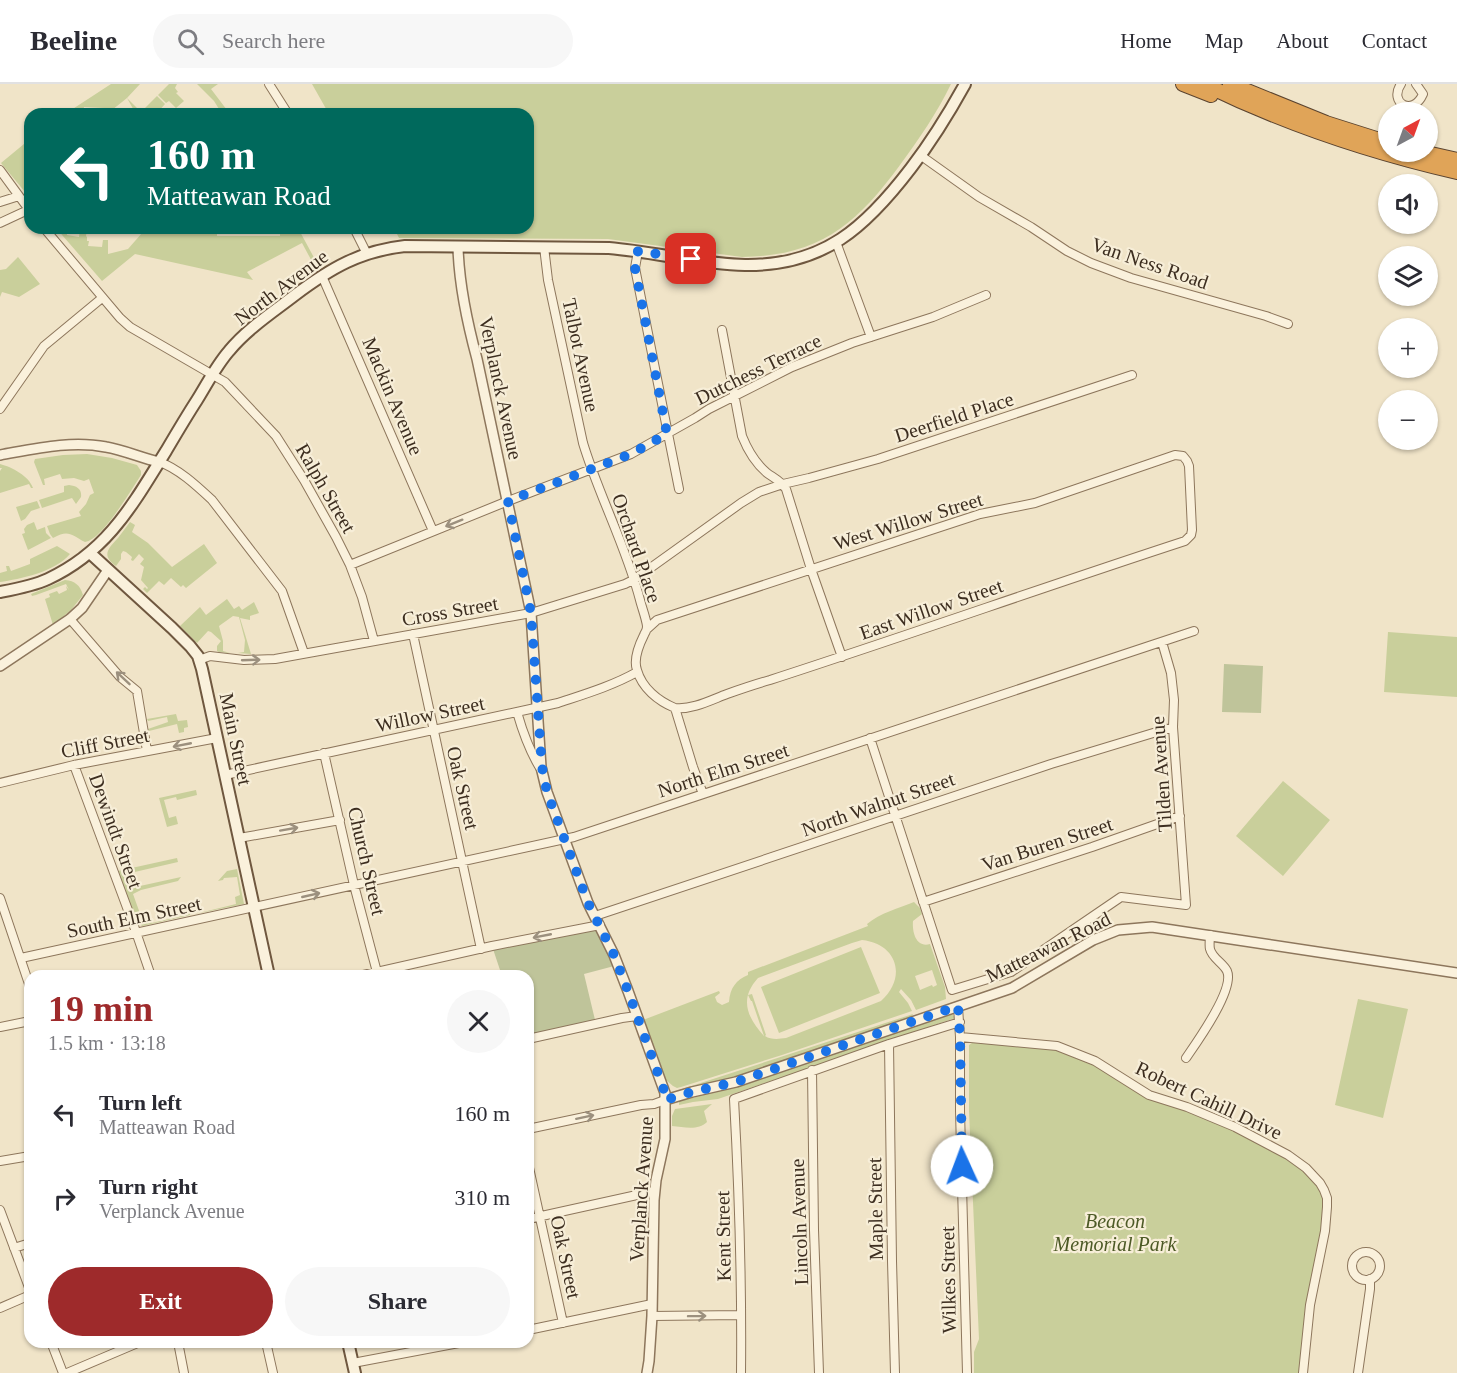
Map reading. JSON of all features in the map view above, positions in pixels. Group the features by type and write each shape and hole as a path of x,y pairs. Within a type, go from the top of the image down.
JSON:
{"highway":[{"path":"1183,84 1259,114 1402,159 1457,172"},
{"path":"1204,84 1254,107 1321,133"},
{"path":"1230,84 1291,110 1378,140"},
{"path":"1243,84 1291,110"},
{"path":"1438,156 1457,160"}],"main road":[{"name":"North Avenue","path":"0,592 48,579 90,553 123,519 229,351 266,317 322,276 354,257 405,246 597,248 638,251 725,264 757,265 804,257 836,242 873,214 920,155 965,84"},
{"name":"Main Street","path":"90,553 172,628 190,646 199,660 268,970"},
{"path":"349,1348 354,1368"}],"street":[{"path":"269,84 284,108"},
{"path":"1401,84 1396,97 1409,107 1415,105 1423,94 1416,84"},
{"name":"Van Ness Road","path":"920,155 979,197 1067,251 1091,263 1131,278 1288,324"},
{"path":"0,170 24,204"},
{"path":"0,202 18,196"},
{"path":"0,223 24,212"},
{"name":"Ralph Street","path":"49,234 102,298 130,327 225,382 276,436 304,480 350,565 362,597 374,641"},
{"path":"357,234 367,254"},
{"path":"836,242 871,337"},
{"name":"Verplanck Avenue","path":"458,247 459,271 470,334 531,613 543,773 547,792 588,903 625,982 665,1093 665,1139 655,1191 652,1316 646,1373"},
{"name":"Talbot Avenue","path":"544,247 548,280 571,390 591,470"},
{"path":"638,251 635,268 679,489"},
{"name":"Mackin Avenue","path":"322,276 433,531"},
{"name":"Dutchess Terrace","path":"350,565 631,454 708,410 792,367 871,337 933,317 986,295"},
{"path":"0,409 44,345 102,298"},
{"path":"722,330 742,436 748,451 759,466 783,484 787,490 843,657"},
{"name":"Deerfield Place","path":"783,484 878,459 1132,375"},
{"path":"0,455 51,446 87,444 120,450 166,464 212,500 282,591 304,653"},
{"name":"West Willow Street","path":"647,629 657,620 980,514 1035,503 1175,455 1183,456 1189,466 1192,530"},
{"name":"Orchard Place","path":"591,470 635,579 647,629 637,653 635,664 637,672"},
{"name":"Cross Street","path":"199,660 210,656 244,660 275,658 531,613 635,579 741,503 759,492 783,484"},
{"name":"East Willow Street","path":"675,708 695,706 1185,541 1191,535 1192,530"},
{"path":"0,666 70,619 82,608 108,570"},
{"path":"70,619 120,677 137,691 147,751"},
{"name":"North Elm Street","path":"254,908 564,840 1194,631"},
{"name":"Oak Street","path":"413,634 481,949"},
{"name":"Tilden Avenue","path":"923,902 952,990 1011,972 1121,897 1186,905 1173,727 1174,700 1171,673 1162,642"},
{"path":"637,672 654,696 675,708 693,768 704,794"},
{"name":"Willow Street","path":"225,775 558,703 602,688 637,672"},
{"path":"517,712 522,731 543,773"},
{"name":"North Walnut Street","path":"595,915 1051,764 1173,727"},
{"name":"Cliff Street","path":"0,783 74,765 217,738"},
{"path":"870,738 923,902"},
{"name":"Church Street","path":"324,753 354,885 377,970"},
{"name":"Dewindt Street","path":"74,765 149,970"},
{"name":"Van Buren Street","path":"923,902 1180,816"},
{"path":"239,838 340,820"},
{"path":"0,898 25,970"},
{"name":"South Elm Street","path":"21,958 254,908"},
{"path":"394,970 481,949 600,925"},
{"name":"Matteawan Road","path":"665,1100 736,1082 1012,988 1093,940 1118,930 1152,927 1457,973"},
{"path":"1186,1058 1207,1026 1227,986 1226,969 1210,949 1210,935"},
{"name":"Wilkes Street","path":"958,1006 967,1373"},
{"path":"534,1038 637,1016"},
{"path":"0,1027 24,1022"},
{"path":"812,1070 960,1022"},
{"name":"Robert Cahill Drive","path":"960,1037 1057,1046 1095,1061 1149,1095 1187,1107 1235,1127 1288,1155 1306,1168 1324,1190 1327,1208 1325,1231 1310,1305 1303,1373"},
{"name":"Maple Street","path":"889,1044 895,1373"},
{"name":"Kent Street","path":"741,1373 738,1161 734,1099 812,1070"},
{"name":"Lincoln Avenue","path":"812,1070 819,1373"},
{"path":"534,1128 665,1100"},
{"path":"0,1161 24,1157"},
{"name":"Oak Street","path":"534,1190 563,1323"},
{"path":"534,1218 655,1191"},
{"path":"0,1210 3,1227 24,1274"},
{"path":"14,1248 24,1245"},
{"path":"1358,1373 1370,1279"},
{"path":"0,1308 24,1298"},
{"path":"534,1329 652,1304"},
{"path":"652,1316 741,1315"},
{"path":"54,1348 65,1373 125,1348"},
{"path":"179,1348 184,1373"},
{"path":"267,1348 273,1373"},
{"path":"354,1368 438,1348"}],"green space":[{"path":"111,84 140,84 114,108 74,108"},
{"path":"169,84 177,84 175,88 178,92 176,93 184,101 176,108 169,101 166,103 158,95"},
{"path":"197,84 218,84 211,89 225,108 218,108"},
{"path":"312,84 951,84 927,126 900,165 868,205 851,220 833,233 793,251 742,257 608,239 399,238 397,234 534,234 534,108 326,108"},
{"path":"157,96 165,104 161,108 145,108"},
{"path":"24,144 24,191 1,163"},
{"path":"61,234 79,237 79,234 86,234 88,246 102,247 103,240 108,240 108,254 128,249 141,234 280,236 280,234 301,234 318,265 315,267 302,243 247,272 253,280 135,254 102,281"},
{"path":"18,257 40,284 19,297 2,292 0,297 0,270 6,269"},
{"path":"87,454 137,465 141,475 108,524 92,539 85,542 66,533 53,538 47,526 81,516 79,512 90,495 94,493 89,479 84,481 74,478 62,479 60,474 44,479 45,485 43,485 34,462 35,459"},
{"path":"0,464 20,473 33,488 29,484 0,493 2,468"},
{"path":"64,486 77,487 81,492 81,497 76,504 72,498 42,508 39,500 64,492"},
{"path":"37,501 40,508 31,511 21,521 16,507"},
{"path":"34,522 37,530 45,527 46,533 51,538 28,550 22,534 25,533 24,529 27,525"},
{"path":"130,522 135,525 132,532 148,543 172,567 204,544 217,563 186,588 183,585 181,587 171,578 164,585 159,581 147,593 143,589 148,588 141,580 144,567 140,564 144,559 139,554 133,561 132,557 123,551 116,566 107,555"},
{"path":"57,546 70,554 56,566 27,577 0,582 0,573 7,571 6,566 9,566 11,571 30,564 30,559"},
{"path":"65,580 77,584 83,595 71,610 53,625 45,599 50,597 49,594 57,591 59,594 67,590 66,586 69,590 66,584 36,595 31,594"},
{"path":"227,599 234,609 239,606 242,610 254,602 259,613 250,616 250,620 240,618 251,654 238,653 244,652 245,640 239,617 233,616 219,626 223,651 230,653 217,651 217,646 221,641 211,632 208,631 197,643 180,626 200,607 206,615"},
{"path":"1388,632 1457,637 1457,697 1384,692"},
{"path":"1224,664 1263,666 1261,713 1222,712"},
{"path":"176,714 178,721 187,720 188,727 184,728 184,732 179,733 177,724 149,731 148,729 168,722 167,717 148,721 147,719"},
{"path":"1283,781 1330,820 1283,876 1236,836"},
{"path":"196,790 197,795 177,800 176,797 164,800 169,818 176,816 178,824 167,827 159,798"},
{"path":"177,858 178,862 126,874 131,888 181,877 178,881 133,894 142,919 149,917 152,923 186,915 186,909 189,910 190,915 139,926 118,871"},
{"path":"237,869 244,904 195,914 236,904 235,897 240,895 237,877 218,881 227,871"},
{"path":"914,902 922,914 913,921 914,934 921,944 930,944 945,987 946,999 916,1010 901,989 899,992 912,1011 681,1087 677,1088 666,1080 643,1020 719,991 720,993 715,997 717,1002 722,1005 729,1002 734,985 748,975 748,972 868,926 867,924 878,917","holes":["862,940 884,948 895,963 894,982 881,1001 786,1038 772,1039 765,1036 752,994 748,995 758,978","932,970 937,985 920,990 915,976","748,995 752,1001 764,1036 750,1015"]},
{"path":"600,925 618,965 584,974 596,1024 534,1038 534,970 500,970 492,946"},
{"path":"861,947 880,993 779,1033 761,987"},
{"path":"1358,999 1408,1009 1383,1118 1335,1105"},
{"path":"948,1013 955,1018 718,1099 679,1105 679,1100 684,1098 689,1099 740,1085"},
{"path":"913,1014 911,1018 735,1078 679,1090"},
{"name":"Beacon Memorial Park","path":"972,1043 1057,1046 1095,1061 1149,1095 1211,1116 1306,1168 1327,1198 1303,1373 974,1373 974,1352 979,1339 969,1111 969,1045"},
{"path":"712,1104 704,1111 707,1122 703,1125 691,1128 672,1126 675,1109"}],"route":[{"path":"691,259 638,251 635,268 667,434 631,454 508,501 531,613 542,767 547,792 588,903 614,955 628,991 665,1093 665,1100 736,1082 958,1006 962,1166"}]}
